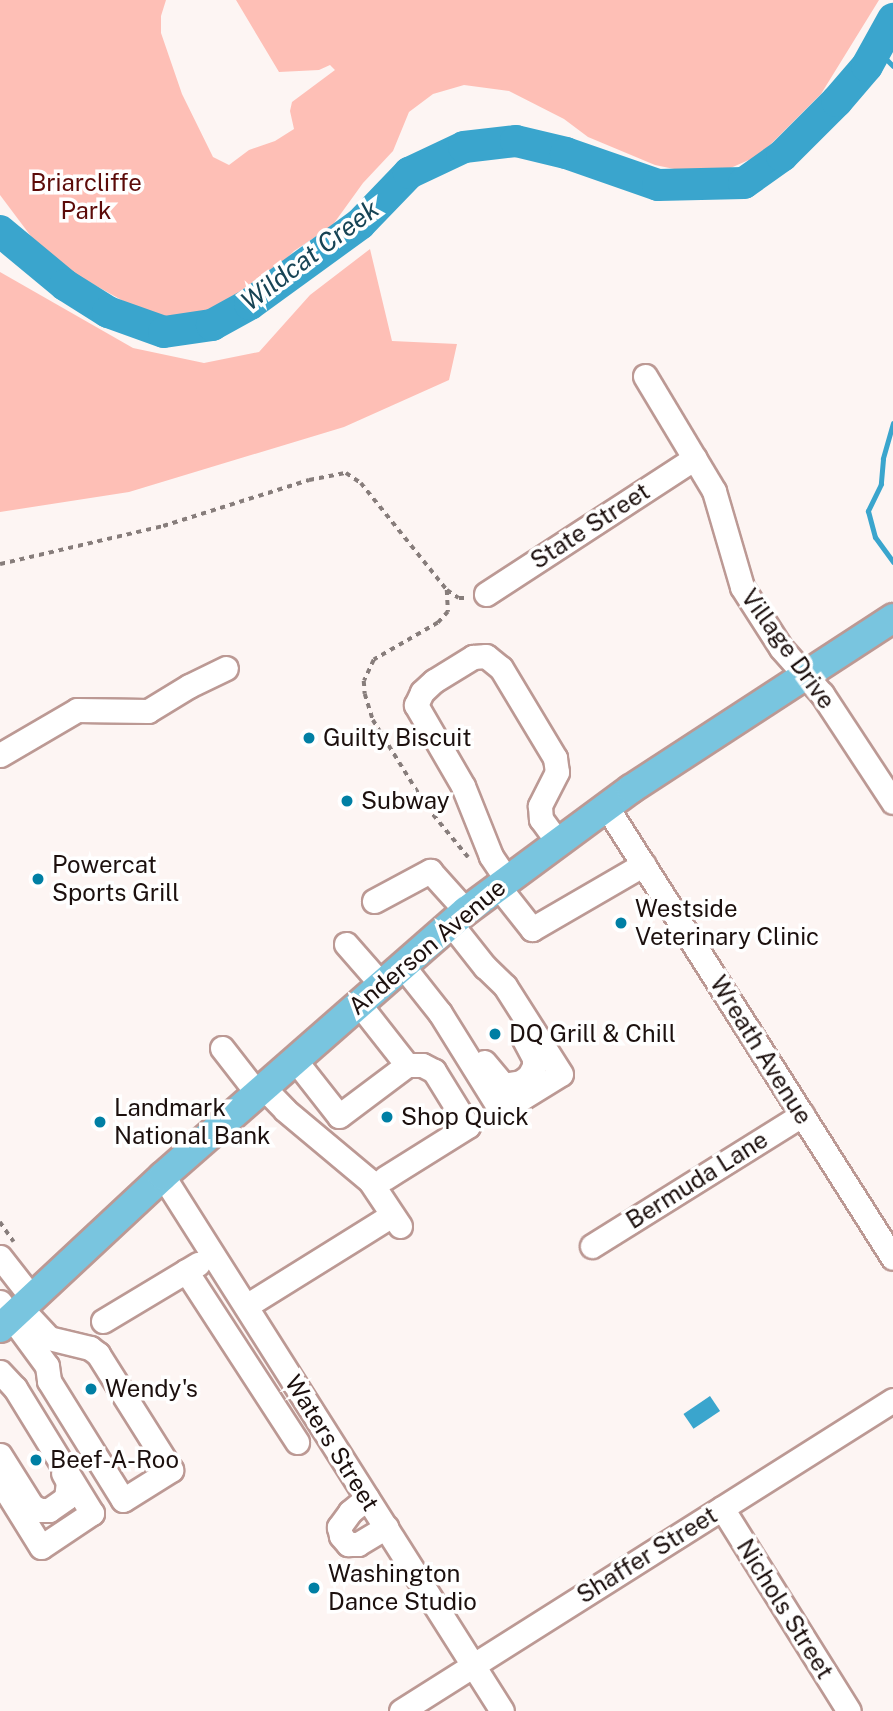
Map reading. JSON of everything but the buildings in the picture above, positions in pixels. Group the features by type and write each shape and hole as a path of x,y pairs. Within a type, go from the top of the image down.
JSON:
{"main road":[{"name":"Anderson Avenue","path":"13,1311 402,965 502,883 606,806 893,618"}],"street":[{"name":"Village Drive","path":"645,376 714,491 742,587 781,648 822,694 893,802"},
{"name":"State Street","path":"486,594 695,458"},
{"path":"557,841 541,819 540,806 557,772 555,758 501,668 486,656 473,657 434,681 422,692 416,705 463,786 502,883 531,929 643,864"},
{"path":"0,755 77,710 148,711 226,668"},
{"name":"Wreath Avenue","path":"606,806 893,1258"},
{"path":"374,901 430,870 485,967 496,995 534,1058 534,1066 529,1076 511,1085 496,1080 466,1036 440,1013 402,965"},
{"path":"346,944 382,984"},
{"path":"359,1004 407,1065"},
{"path":"222,1048 260,1090 370,1181 396,1220 246,1306"},
{"path":"295,1060 338,1116 407,1065 422,1065 434,1071 468,1126 385,1178"},
{"name":"Bermuda Lane","path":"592,1246 802,1115"},
{"name":"Waters Street","path":"163,1176 502,1711"},
{"path":"103,1321 213,1255"},
{"path":"0,1257 13,1311 111,1463 128,1477 138,1477 149,1469 151,1453 83,1346 49,1338 13,1311"},
{"path":"186,1271 297,1442"},
{"path":"0,1372 23,1401 92,1513 41,1548 0,1481"},
{"name":"Shaffer Street","path":"401,1711 893,1400"},
{"path":"0,1455 32,1506 49,1510 66,1498 68,1482 23,1401"},
{"path":"367,1498 349,1511 339,1527 341,1536 348,1544 358,1544 386,1527"},
{"name":"Nichols Street","path":"722,1508 849,1711"}],"path":[{"path":"0,564 163,526 309,480 346,473 361,483 447,590 448,612 438,622 374,660 364,681 365,694 373,720 427,807 471,860"}],"green space":[{"name":"Briarcliffe Park","path":"0,0 166,0 161,16 161,33 182,94 213,157 229,165 249,150 275,141 294,129 290,111 292,102 335,70 330,65 319,70 279,72 236,0 879,0 821,94 760,155 726,170 698,174 655,165 588,137 564,119 509,91 464,85 433,94 409,112 393,151 363,183 332,226 294,251 276,269 278,274 243,304 208,313 164,317 134,307 48,259 0,195"},
{"path":"370,249 392,341 457,344 449,380 344,427 129,492 0,512 0,272 133,348 204,363 259,352 310,295"}],"water":[{"path":"710,1396 720,1411 694,1429 683,1414"}],"waterway":[{"name":"Wildcat Creek","path":"0,231 65,285 108,312 164,332 212,325 250,304 360,224 409,173 464,147 516,141 566,153 658,185 744,183 782,156 837,101 867,66 893,19"},
{"path":"876,49 893,66"},
{"path":"893,423 883,459 881,484 868,511 875,537 893,562"}],"place":[{"name":"Guilty Biscuit","path":"309,738"},
{"name":"Subway","path":"347,801"},
{"name":"Powercat Sports Grill","path":"38,879"},
{"name":"Westside Veterinary Clinic","path":"621,923"},
{"name":"DQ Grill & Chill","path":"495,1034"},
{"name":"Shop Quick","path":"387,1117"},
{"name":"Landmark National Bank","path":"100,1122"},
{"name":"Wendy's","path":"91,1389"},
{"name":"Beef-A-Roo","path":"36,1460"},
{"name":"Washington Dance Studio","path":"314,1588"}]}
